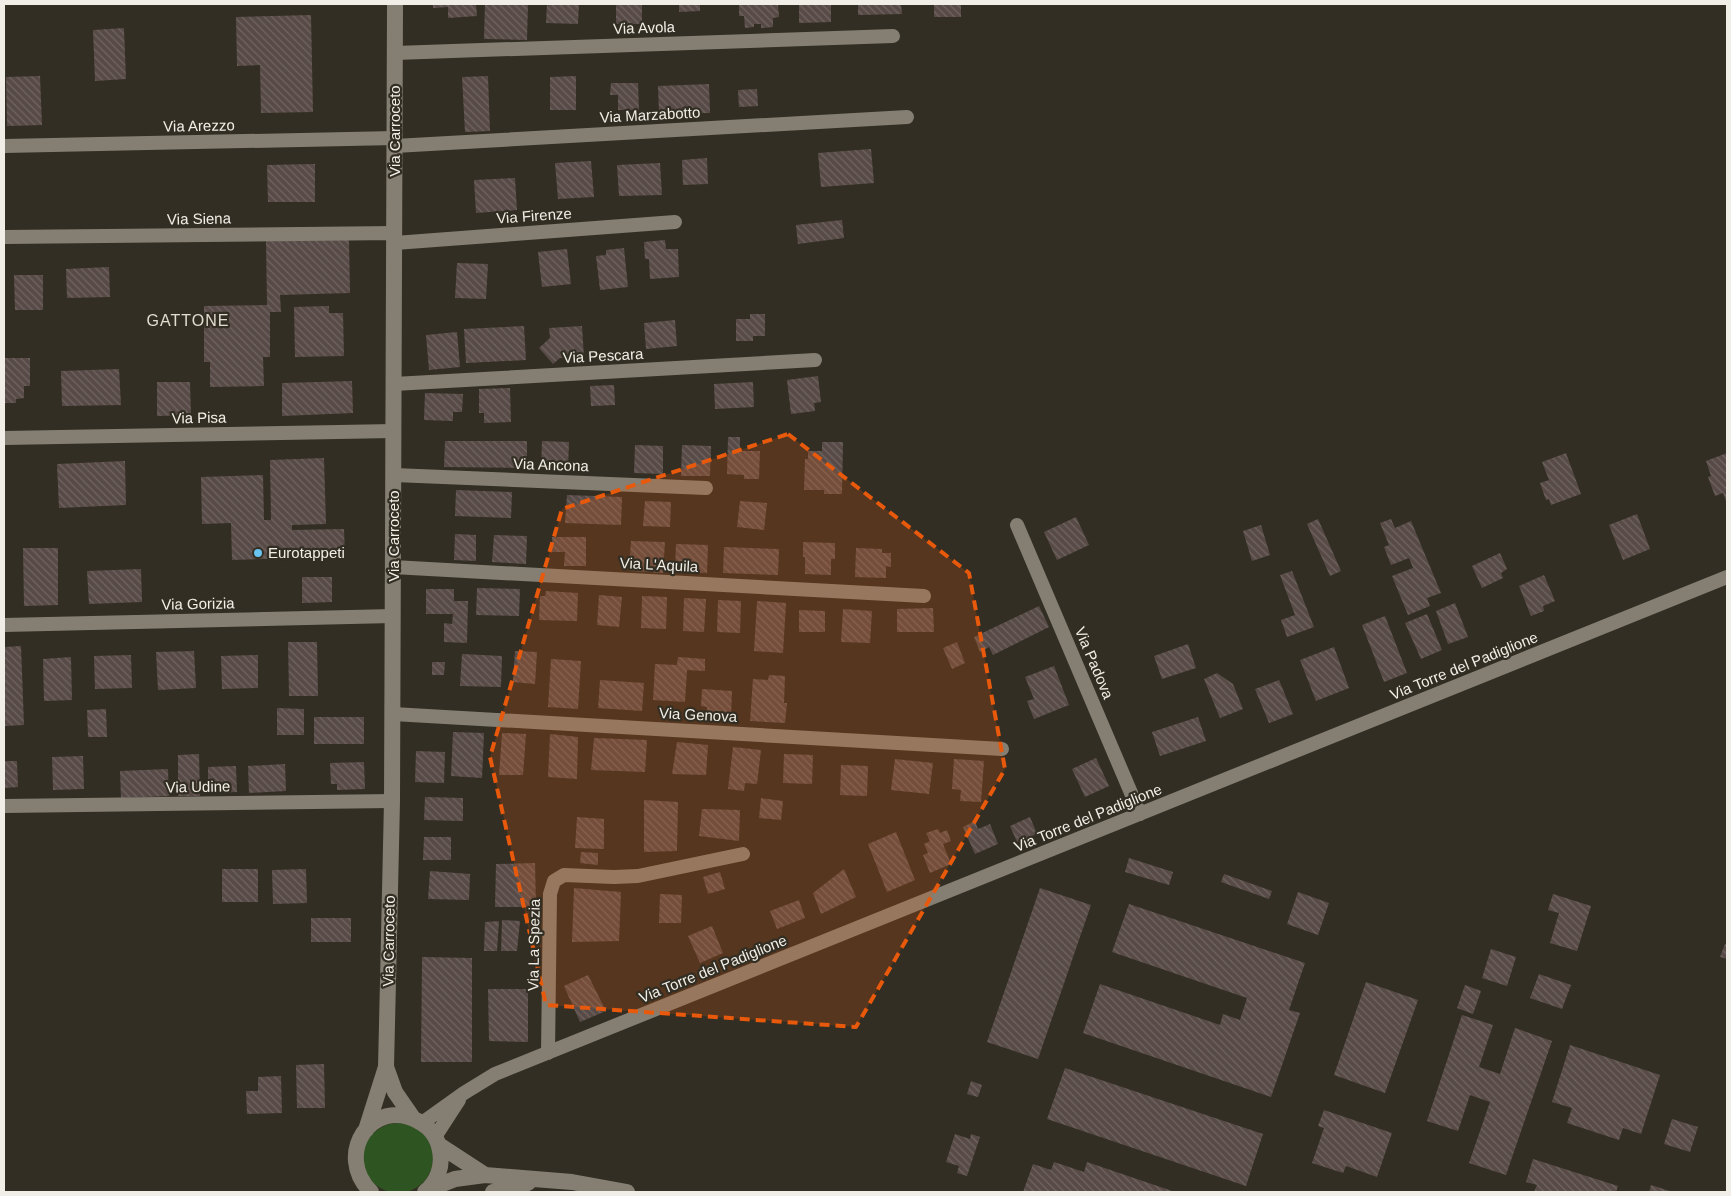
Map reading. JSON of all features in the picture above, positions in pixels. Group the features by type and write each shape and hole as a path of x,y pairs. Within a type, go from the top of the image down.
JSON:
{"street":[{"name":"Via Carroceto","path":"367,1190 357,1169 356,1151 359,1140 366,1130 386,1067 393,714 396,4"},
{"name":"Via Avola","path":"395,53 893,36"},
{"name":"Via Marzabotto","path":"395,142 907,117"},
{"name":"Via Arezzo","path":"4,146 395,142"},
{"name":"Via Firenze","path":"395,238 675,222"},
{"name":"Via Siena","path":"4,237 395,238"},
{"name":"Via Pescara","path":"394,384 815,360"},
{"name":"Via Pisa","path":"4,438 394,431"},
{"name":"Via Ancona","path":"394,475 706,488"},
{"name":"Via Padova","path":"1017,525 1140,814"},
{"name":"Via L'Aquila","path":"393,567 924,596"},
{"name":"Via Torre del Padiglione","path":"418,1120 495,1074 1727,577"},
{"name":"Via Gorizia","path":"4,625 393,616"},
{"name":"Via Genova","path":"393,714 1002,749"},
{"name":"Via Udine","path":"4,806 392,801"},
{"name":"Via La Spezia","path":"548,1053 550,898 552,885 558,878 568,874 598,877 638,876 743,854"},
{"name":"Via Carroceto","path":"386,1067 395,1092 418,1120 430,1129 437,1141 485,1175"},
{"name":"Via Torre del Padiglione","path":"437,1141 464,1093"},
{"path":"366,1130 374,1123 388,1117 403,1115 418,1120"},
{"path":"426,1191 435,1181 440,1169 441,1157 437,1141"},
{"path":"426,1191 455,1179 485,1175 572,1182 627,1192"},
{"path":"494,1192 545,1179"}],"highlighted area":[{"path":"788,434 969,573 1005,769 856,1027 546,1005 490,757 562,509"}],"green space":[{"path":"398,1123 411,1126 423,1133 430,1145 433,1158 430,1171 423,1183 411,1190 398,1193 385,1190 373,1183 366,1171 363,1158 366,1145 373,1133 385,1126"}],"building":[{"path":"433,4 476,4 477,16 448,18 448,7 433,8"},
{"path":"485,4 528,4 527,40 484,39"},
{"path":"547,4 579,4 578,24 546,23"},
{"path":"616,4 642,4 642,24 616,24"},
{"path":"679,4 700,4 700,11 679,12"},
{"path":"739,4 778,4 779,17 773,18 773,27 761,28 761,24 754,24 754,27 745,28 744,16 739,16"},
{"path":"799,4 831,4 831,22 799,23"},
{"path":"858,4 901,4 902,14 858,15"},
{"path":"934,4 961,4 961,17 934,17"},
{"path":"311,15 313,112 261,113 260,65 237,66 236,17"},
{"path":"124,28 126,79 95,81 93,30"},
{"path":"40,76 42,125 7,126 6,77"},
{"path":"488,76 490,131 465,132 462,77"},
{"path":"576,76 576,110 550,110 550,77"},
{"path":"611,83 638,83 639,110 618,110 618,95 610,95"},
{"path":"709,84 710,113 659,114 658,86"},
{"path":"757,89 758,106 739,107 738,90"},
{"path":"871,149 874,183 821,187 818,153"},
{"path":"707,158 708,184 683,185 682,160"},
{"path":"591,161 594,197 558,199 555,163"},
{"path":"660,163 662,195 619,196 617,165"},
{"path":"315,164 315,202 268,202 267,165"},
{"path":"515,178 517,210 476,213 474,180"},
{"path":"842,220 844,238 798,244 796,225"},
{"path":"349,239 350,293 280,295 281,312 270,312 270,357 263,357 264,386 210,387 210,362 204,362 204,306 267,305 266,241"},
{"path":"665,240 666,249 678,249 679,277 650,279 649,259 645,259 644,242"},
{"path":"624,248 628,287 600,290 596,256 606,255 606,250"},
{"path":"567,249 571,284 542,287 538,252"},
{"path":"457,263 488,264 486,299 455,298"},
{"path":"109,267 110,297 67,298 66,269"},
{"path":"14,275 43,275 43,310 15,310"},
{"path":"329,306 329,313 343,313 344,356 295,357 294,307"},
{"path":"750,314 765,314 765,336 753,336 753,341 736,341 736,319 750,319"},
{"path":"675,320 677,346 646,349 644,323"},
{"path":"524,326 526,360 466,363 464,329"},
{"path":"582,326 584,357 560,358 553,364 539,348 550,338 549,328"},
{"path":"457,332 460,367 429,370 426,335"},
{"path":"4,358 30,358 30,386 24,386 24,398 16,399 16,403 4,403"},
{"path":"119,369 121,405 62,406 61,371"},
{"path":"818,376 821,402 814,403 815,411 791,414 787,380"},
{"path":"352,381 353,413 282,416 282,383"},
{"path":"157,382 190,382 191,415 157,416"},
{"path":"753,382 754,407 715,409 714,384"},
{"path":"614,385 615,405 591,406 590,386"},
{"path":"510,388 511,422 484,423 484,413 479,413 479,389"},
{"path":"425,393 463,394 462,412 453,412 453,421 424,420"},
{"path":"728,437 740,437 740,451 760,451 759,479 744,479 744,475 727,474"},
{"path":"445,441 527,441 527,468 444,467"},
{"path":"542,441 569,442 568,469 541,468"},
{"path":"822,442 843,442 842,494 824,494 824,490 804,490 805,459 808,459 808,451 822,451"},
{"path":"635,445 663,446 663,474 634,473"},
{"path":"682,445 711,446 710,476 681,476"},
{"path":"1566,453 1581,494 1551,505 1549,499 1546,500 1540,483 1549,480 1542,462"},
{"path":"1727,453 1727,504 1723,493 1715,496 1708,477 1711,476 1706,461"},
{"path":"324,458 326,524 292,525 292,530 344,529 345,556 232,560 231,523 202,524 201,477 263,475 264,520 271,520 270,460"},
{"path":"125,461 126,505 59,508 57,464"},
{"path":"456,490 512,492 511,518 455,516"},
{"path":"567,495 622,497 621,525 565,523"},
{"path":"645,501 671,502 670,527 643,526"},
{"path":"740,501 767,503 764,530 737,527"},
{"path":"1637,514 1650,549 1623,560 1609,525"},
{"path":"1076,517 1089,545 1057,560 1044,532"},
{"path":"1318,519 1341,571 1330,576 1307,524"},
{"path":"1391,519 1395,528 1411,521 1441,593 1427,598 1430,606 1408,615 1392,576 1413,568 1409,558 1391,565 1384,547 1389,545 1380,523"},
{"path":"1261,525 1270,555 1252,561 1243,531"},
{"path":"455,534 476,535 476,561 454,560"},
{"path":"494,535 527,536 526,564 492,562"},
{"path":"552,537 586,537 586,566 564,566 565,552 552,552"},
{"path":"631,541 665,542 663,573 629,571"},
{"path":"803,542 835,543 835,559 831,559 831,575 805,574"},
{"path":"676,544 708,545 707,573 675,572"},
{"path":"724,547 779,549 778,575 723,573"},
{"path":"23,548 58,548 58,605 24,606"},
{"path":"856,548 882,549 882,553 891,553 891,567 886,566 886,578 855,577"},
{"path":"1500,553 1507,569 1501,573 1503,578 1482,588 1472,566"},
{"path":"141,569 142,602 89,604 87,571"},
{"path":"1292,571 1314,627 1287,637 1281,620 1295,615 1280,575"},
{"path":"1544,575 1555,601 1543,606 1544,611 1531,616 1519,586"},
{"path":"302,577 332,577 332,602 302,603"},
{"path":"477,588 520,589 519,616 476,615"},
{"path":"426,589 454,589 454,601 468,601 467,643 444,642 444,623 452,624 453,614 426,614"},
{"path":"546,591 578,593 577,621 539,620 540,596 545,596"},
{"path":"599,595 622,597 619,627 597,625"},
{"path":"642,596 667,597 666,629 641,628"},
{"path":"684,598 706,599 704,632 683,631"},
{"path":"718,600 741,601 740,633 717,632"},
{"path":"757,601 786,603 783,653 754,651"},
{"path":"1455,603 1468,637 1448,644 1436,611"},
{"path":"1039,606 1049,627 993,655 989,647 980,652 974,637"},
{"path":"933,608 934,632 897,632 897,609"},
{"path":"843,609 872,611 870,643 841,642"},
{"path":"799,610 825,611 825,632 799,632"},
{"path":"1427,614 1442,650 1421,659 1405,623"},
{"path":"1385,616 1407,673 1384,682 1362,625"},
{"path":"288,642 317,642 318,696 289,696"},
{"path":"957,642 965,663 952,669 943,648"},
{"path":"1188,644 1196,668 1162,679 1154,656"},
{"path":"21,646 24,725 4,726 4,647"},
{"path":"1334,647 1349,688 1316,701 1300,660"},
{"path":"194,651 196,688 158,690 156,652"},
{"path":"515,651 537,652 535,684 513,682"},
{"path":"462,654 502,656 501,687 460,686"},
{"path":"131,655 132,688 95,689 94,656"},
{"path":"258,655 258,688 222,689 221,656"},
{"path":"71,657 72,700 44,701 43,659"},
{"path":"678,657 705,659 705,671 687,670 685,702 653,700 655,664 677,665"},
{"path":"551,659 581,661 578,709 548,707"},
{"path":"432,662 445,662 444,675 432,675"},
{"path":"1054,666 1069,705 1034,719 1027,701 1034,699 1025,677"},
{"path":"1217,673 1233,684 1243,709 1220,718 1204,679"},
{"path":"769,675 785,676 784,703 787,703 785,723 750,721 753,679 768,680"},
{"path":"600,680 644,683 642,711 598,708"},
{"path":"1279,680 1293,714 1269,723 1255,689"},
{"path":"702,689 732,691 731,718 706,717 707,707 701,706"},
{"path":"277,708 304,709 304,735 277,735"},
{"path":"106,709 107,737 88,737 87,710"},
{"path":"314,717 364,717 364,744 314,744"},
{"path":"1198,717 1206,741 1160,756 1152,732"},
{"path":"453,732 484,733 482,778 451,776"},
{"path":"502,733 526,734 523,775 499,775"},
{"path":"550,734 578,737 577,779 548,777"},
{"path":"594,738 647,740 645,772 591,770"},
{"path":"677,742 708,745 706,775 672,774"},
{"path":"733,747 761,750 757,784 745,783 744,791 728,789"},
{"path":"416,751 445,752 444,783 415,782"},
{"path":"199,754 200,796 178,796 178,755"},
{"path":"784,754 813,755 812,784 783,783"},
{"path":"83,756 84,789 53,790 52,757"},
{"path":"1096,758 1109,786 1085,797 1072,769"},
{"path":"895,759 933,763 929,794 891,790"},
{"path":"954,759 984,761 981,802 960,801 961,790 952,789"},
{"path":"4,761 17,761 18,787 4,788"},
{"path":"364,762 365,789 337,790 337,784 331,784 330,763"},
{"path":"285,764 286,791 249,793 248,766"},
{"path":"841,765 868,766 867,796 840,795"},
{"path":"236,766 237,792 208,793 208,767"},
{"path":"168,769 169,796 121,798 120,771"},
{"path":"425,797 463,798 463,821 424,820"},
{"path":"761,798 783,801 781,820 759,818"},
{"path":"644,800 678,802 677,851 644,852"},
{"path":"702,809 740,810 739,841 699,836"},
{"path":"577,817 604,819 604,849 575,848"},
{"path":"1030,817 1037,834 1017,842 1010,826"},
{"path":"975,821 978,829 990,824 998,844 975,854 963,827"},
{"path":"938,829 940,833 947,830 951,841 943,844 951,864 930,873 923,855 928,853 924,844 930,841 926,833"},
{"path":"896,832 915,880 887,892 868,844"},
{"path":"424,837 451,837 451,860 423,860"},
{"path":"581,852 598,853 598,865 580,863"},
{"path":"1129,858 1173,872 1169,885 1125,872"},
{"path":"535,863 536,907 495,907 496,864"},
{"path":"222,869 258,869 258,902 222,902"},
{"path":"306,869 307,903 273,904 272,870"},
{"path":"844,869 856,897 821,914 813,893"},
{"path":"430,871 470,874 469,900 428,899"},
{"path":"720,872 725,889 708,894 703,877"},
{"path":"1224,874 1272,891 1269,899 1221,882"},
{"path":"574,888 621,892 619,941 572,942"},
{"path":"1040,888 1091,905 1038,1059 987,1042"},
{"path":"1298,892 1329,903 1318,935 1287,924"},
{"path":"660,894 682,895 681,923 659,923"},
{"path":"1553,894 1591,906 1577,951 1550,943 1559,913 1548,910"},
{"path":"799,900 805,918 777,929 770,911"},
{"path":"1129,904 1305,963 1289,1010 1300,1013 1271,1097 1083,1033 1100,984 1220,1025 1223,1014 1240,1020 1247,998 1112,952"},
{"path":"311,918 351,918 351,942 311,942"},
{"path":"502,920 520,921 517,951 501,951"},
{"path":"499,921 497,951 484,951 485,922"},
{"path":"712,926 723,953 700,963 688,936"},
{"path":"1725,944 1727,945 1727,959 1720,957"},
{"path":"1491,949 1516,957 1507,986 1482,978"},
{"path":"422,957 472,958 472,1062 421,1062"},
{"path":"1539,974 1571,985 1562,1009 1530,998"},
{"path":"588,975 606,1011 580,1022 564,986"},
{"path":"1366,982 1418,1000 1385,1093 1334,1075"},
{"path":"1465,985 1481,991 1473,1014 1457,1008"},
{"path":"488,989 528,989 528,1042 489,1041"},
{"path":"1462,1015 1493,1025 1479,1067 1500,1074 1515,1028 1552,1041 1506,1175 1469,1163 1490,1102 1470,1095 1458,1131 1427,1121"},
{"path":"1570,1045 1660,1075 1641,1134 1623,1128 1619,1140 1567,1123 1572,1108 1552,1102"},
{"path":"324,1064 325,1108 297,1108 296,1065"},
{"path":"1065,1068 1263,1134 1246,1186 1047,1119"},
{"path":"281,1076 282,1113 247,1114 246,1091 258,1091 258,1077"},
{"path":"971,1081 982,1085 978,1097 967,1094"},
{"path":"1324,1110 1392,1133 1377,1177 1346,1166 1343,1173 1312,1163 1324,1128 1318,1126"},
{"path":"1672,1119 1698,1127 1690,1152 1664,1144"},
{"path":"955,1134 970,1139 971,1134 980,1137 967,1176 957,1173 959,1166 946,1162"},
{"path":"1533,1159 1618,1186 1616,1192 1534,1192 1537,1185 1526,1182"},
{"path":"1054,1162 1084,1172 1087,1162 1175,1192 1023,1192 1033,1164 1051,1170"},
{"path":"1651,1185 1673,1192 1649,1192"}],"place":[{"name":"Eurotappeti","path":"258,553"}],"district":[{"name":"GATTONE","path":"188,320"}]}
